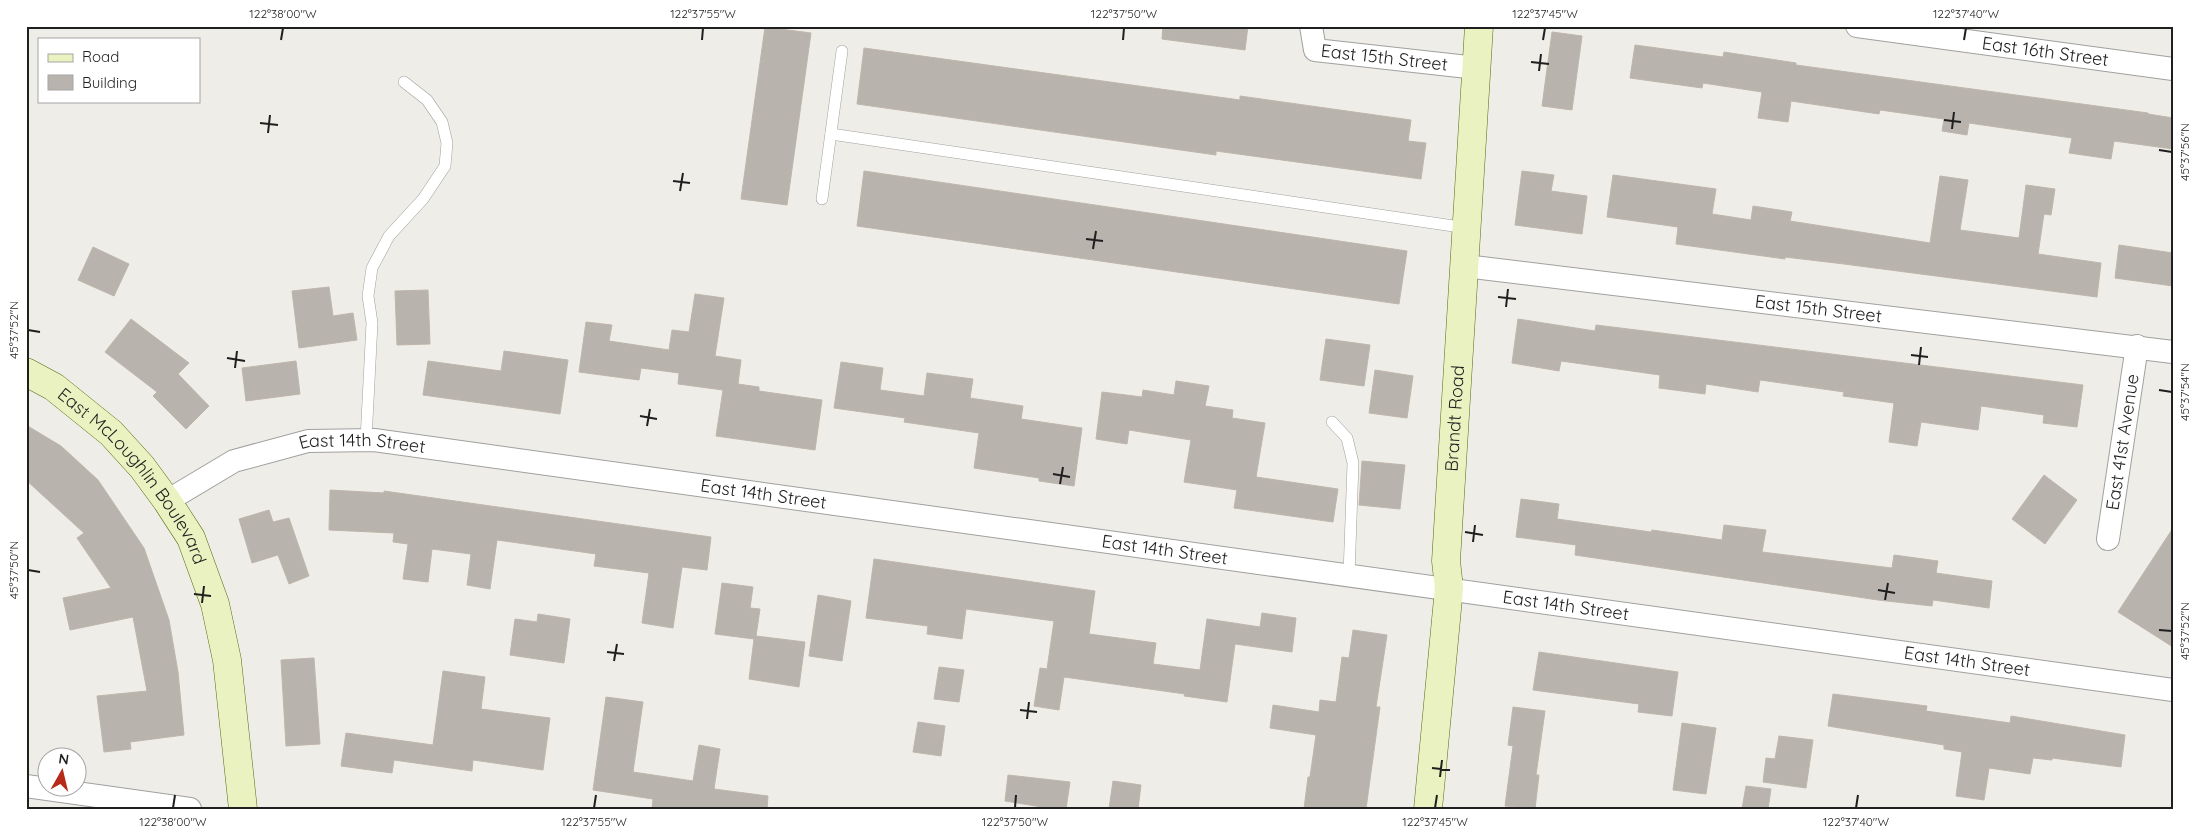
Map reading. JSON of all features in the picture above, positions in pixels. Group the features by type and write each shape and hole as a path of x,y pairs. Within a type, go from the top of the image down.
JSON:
{"street":[{"name":"East 15th Street","path":"1312,26 1315,50 1477,68"},
{"name":"Brandt Road","path":"1428,809 1449,588 1446,561 1480,26"},
{"name":"East 16th Street","path":"1858,26 2173,69"},
{"name":"East 15th Street","path":"1465,266 2137,346 2173,352"},
{"name":"East 41st Avenue","path":"2108,539 2137,346"},
{"name":"East McLoughlin Boulevard","path":"26,372 54,387 111,433 142,467 167,500 191,538 215,604 228,660 243,809"},
{"name":"East 14th Street","path":"167,500 234,461 308,441 366,440 1449,588 2173,690"},
{"path":"26,786 190,809"}],"lane":[{"path":"822,199 842,51"},
{"path":"366,440 372,323 368,296 372,268 388,236 423,199 445,166 447,143 442,122 427,100 404,82"},
{"path":"831,134 1468,228"},
{"path":"1332,422 1347,438 1352,463 1349,575"}],"building":[{"path":"1163,26 1248,26 1245,50 1162,39"},
{"path":"765,27 811,33 787,205 741,199"},
{"path":"1552,32 1582,36 1572,110 1542,106"},
{"path":"1635,45 1723,57 1724,52 1796,63 1796,65 2148,113 2173,118 2173,149 2114,141 2111,159 2069,153 2072,138 1969,123 1967,135 1942,131 1944,119 1880,110 1879,114 1791,101 1788,122 1758,118 1762,92 1703,83 1702,88 1630,78"},
{"path":"864,48 1240,100 1240,96 1411,120 1408,141 1426,143 1421,179 1216,151 1216,155 857,104"},
{"path":"864,171 1407,251 1399,304 857,226"},
{"path":"1522,171 1554,175 1551,191 1587,196 1582,234 1515,225"},
{"path":"1613,175 1716,189 1712,214 1751,220 1753,206 1792,212 1790,221 1930,243 1940,176 1968,180 1960,230 2019,238 2026,185 2055,189 2051,215 2044,214 2038,254 2101,263 2097,297 1676,244 1678,227 1607,217"},
{"path":"2119,245 2173,253 2173,286 2115,278"},
{"path":"93,247 129,264 114,296 78,280"},
{"path":"329,287 333,316 353,313 357,340 299,348 292,291"},
{"path":"428,290 430,344 397,345 395,291"},
{"path":"695,294 724,298 715,356 741,360 738,384 759,387 759,391 822,400 815,450 716,436 723,390 678,384 679,373 641,368 639,380 579,372 586,322 612,325 609,341 669,350 672,330 689,332"},
{"path":"131,319 189,363 178,374 209,406 186,429 153,396 157,392 105,352"},
{"path":"1518,319 1595,331 1596,325 2083,385 2077,427 2043,423 2044,415 1981,406 1978,430 1921,422 1917,446 1889,442 1894,403 1843,396 1844,392 1760,380 1758,392 1706,384 1705,394 1659,388 1660,375 1561,361 1559,371 1512,363"},
{"path":"1326,339 1370,345 1364,386 1320,380"},
{"path":"504,351 568,360 560,414 423,395 428,361 501,371"},
{"path":"296,361 300,394 246,401 242,368"},
{"path":"841,362 883,368 880,390 924,396 927,373 973,379 970,398 1023,406 1021,419 1082,428 1074,486 1039,481 1039,478 974,468 979,433 904,422 905,418 834,408"},
{"path":"1375,370 1413,376 1407,418 1369,413"},
{"path":"1176,381 1209,386 1205,406 1233,410 1232,418 1265,423 1256,477 1338,489 1333,522 1234,508 1237,490 1184,482 1191,440 1129,430 1127,444 1096,439 1102,392 1142,397 1143,390 1174,395"},
{"path":"26,425 61,446 98,480 144,548 169,620 178,672 184,735 130,742 131,749 104,752 97,696 147,691 133,617 70,630 63,598 111,588 77,538 84,533 26,480"},
{"path":"1362,461 1405,465 1400,509 1359,505"},
{"path":"2044,475 2077,500 2045,544 2012,519"},
{"path":"330,490 384,493 384,491 711,537 707,570 682,567 673,628 642,623 649,573 594,566 596,554 497,540 490,589 467,585 471,554 432,549 428,582 403,579 408,544 393,542 394,533 329,530"},
{"path":"1521,499 1559,504 1557,519 1651,532 1652,530 1722,540 1724,525 1766,530 1762,552 1892,568 1894,555 1938,561 1936,573 1992,581 1989,608 1933,600 1932,606 1878,600 1575,555 1576,545 1516,537"},
{"path":"269,510 273,522 289,518 309,576 289,584 278,555 252,563 239,519"},
{"path":"2173,528 2173,647 2118,612"},
{"path":"874,559 1095,591 1089,634 1156,643 1153,664 1200,670 1207,619 1260,627 1262,613 1296,618 1292,652 1235,644 1227,702 1184,696 1185,694 1064,677 1059,710 1034,706 1040,668 1047,669 1054,621 966,609 962,639 927,634 928,626 866,618"},
{"path":"722,583 753,587 750,608 760,609 756,636 805,642 799,687 749,679 754,639 715,634"},
{"path":"818,595 851,601 842,661 809,656"},
{"path":"538,614 570,619 564,663 510,655 515,619 537,622"},
{"path":"1353,630 1387,635 1376,707 1380,707 1366,809 1304,809 1316,735 1270,728 1273,705 1319,712 1320,700 1336,702 1342,657 1349,658"},
{"path":"1539,652 1678,672 1672,716 1638,712 1639,704 1533,690"},
{"path":"314,658 320,744 286,746 281,660"},
{"path":"939,667 964,670 959,702 934,699"},
{"path":"443,671 485,677 481,709 550,718 543,770 473,760 472,771 394,760 392,773 341,766 346,733 433,745"},
{"path":"1833,694 1927,706 1926,711 2010,723 2011,716 2125,735 2121,767 2052,758 2052,760 2033,758 2030,774 1989,768 1984,800 1956,796 1962,752 1944,749 1944,745 1828,726"},
{"path":"606,697 643,702 633,772 693,781 699,745 720,749 714,789 768,796 767,809 652,809 653,799 593,790"},
{"path":"1513,707 1545,711 1536,775 1539,775 1535,809 1505,806 1513,746 1508,745"},
{"path":"918,722 945,726 941,756 913,752"},
{"path":"1682,723 1716,728 1706,794 1673,790"},
{"path":"1779,736 1813,740 1806,788 1763,782 1766,758 1775,759"},
{"path":"1008,775 1070,782 1066,809 1054,809 1005,801"},
{"path":"1113,781 1141,785 1138,809 1109,809"},
{"path":"1746,786 1771,789 1768,809 1742,809"}]}
